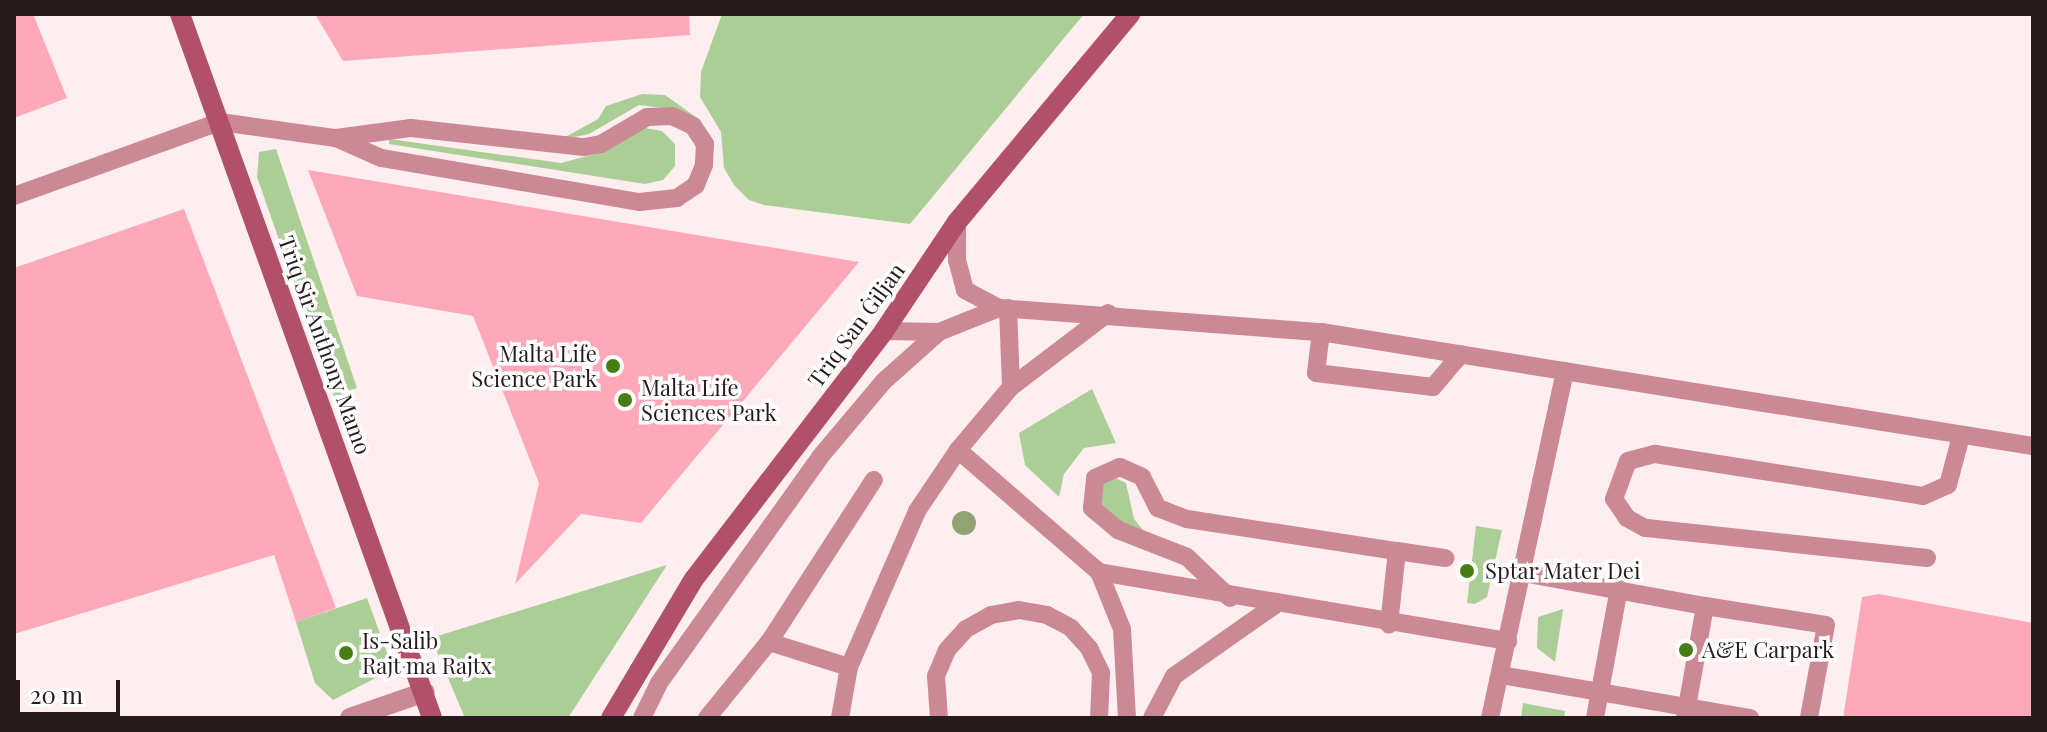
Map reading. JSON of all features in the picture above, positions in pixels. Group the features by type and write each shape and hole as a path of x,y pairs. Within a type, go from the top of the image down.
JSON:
{"street":[{"name":"Triq Sir Anthony Mamo","path":"180,14 432,718"},
{"name":"Triq San Ġiljan","path":"611,718 694,579 884,331 957,222 1130,14"},
{"name":"Triq Sir Anthony Mamo","path":"425,692 444,718"},
{"path":"350,718 425,692"}],"lane":[{"path":"14,196 220,122 336,138 411,128 584,147 601,144 647,117 672,116 693,126 705,144 696,185 662,203 381,158 336,138"},
{"path":"957,222 957,260 965,290 1004,308 1108,313 1321,332 2033,446"},
{"path":"884,331 939,332 1004,308"},
{"path":"1004,308 1011,387"},
{"path":"840,718 849,667 917,511 958,450 1011,387 1108,313"},
{"path":"642,718 659,683 820,457 884,381 939,332"},
{"path":"1321,332 1316,373 1433,387 1461,354"},
{"path":"1490,718 1565,371"},
{"path":"1927,558 1645,528 1627,518 1614,499 1620,471 1628,461 1655,454 1923,496 1948,485 1961,436"},
{"path":"958,450 1099,572 1122,629 1127,718"},
{"path":"1230,598 1187,557 1118,530 1092,508 1095,478 1120,467 1142,477 1158,508 1187,519 1445,558"},
{"path":"707,718 769,642 874,480"},
{"path":"1389,625 1397,551"},
{"path":"1099,572 1389,625 1508,641"},
{"path":"1523,573 1826,625 1809,718"},
{"path":"1595,718 1619,589"},
{"path":"1152,718 1174,676 1275,605"},
{"path":"1686,713 1705,606"},
{"path":"939,718 936,676 947,650 979,622 1019,610 1047,615 1071,628 1089,648 1101,673 1099,718"},
{"path":"769,642 849,667"},
{"path":"1501,675 1600,692 1686,713 1750,718"}],"green space":[{"path":"722,14 1084,14 910,224 764,205 749,200 734,185 724,168 721,132 700,97 701,72"},
{"path":"642,94 665,95 700,120 710,143 694,178 697,152 691,130 663,108 639,105 589,134 560,140 598,119 606,106"},
{"path":"645,128 662,131 675,144 675,166 663,180 645,184 389,144 389,139 561,163 606,151"},
{"path":"276,149 357,388 334,397 257,177 259,152"},
{"path":"1092,389 1116,443 1084,448 1064,474 1059,497 1025,465 1019,433"},
{"path":"1113,477 1126,483 1134,519 1143,530 1125,526 1101,507 1099,485"},
{"path":"1476,526 1502,530 1487,597 1475,604 1467,603"},
{"path":"667,565 568,718 465,718 431,638"},
{"path":"367,598 393,669 333,700 315,683 296,622"},
{"path":"1563,609 1555,662 1537,648 1538,617"},
{"path":"1523,703 1565,711 1564,718 1521,718"}],"building":[{"path":"14,14 33,14 67,98 14,118"},
{"path":"315,14 689,14 690,35 343,61"},
{"name":"Malta Life Sciences Park","path":"308,170 859,262 641,523 581,514 515,584 539,483 473,316 357,296"},
{"path":"184,209 336,608 296,622 274,555 14,634 14,268"},
{"path":"1879,594 2033,623 2033,718 1843,718 1862,597"}],"place":[{"name":"Malta Life Science Park","path":"613,366"},
{"name":"Malta Life Sciences Park","path":"625,400"},
{"name":"Sptar Mater Dei","path":"1467,571"},
{"name":"A&E Carpark","path":"1686,650"},
{"name":"Is-Salib Rajt ma Rajtx","path":"346,653"}]}
